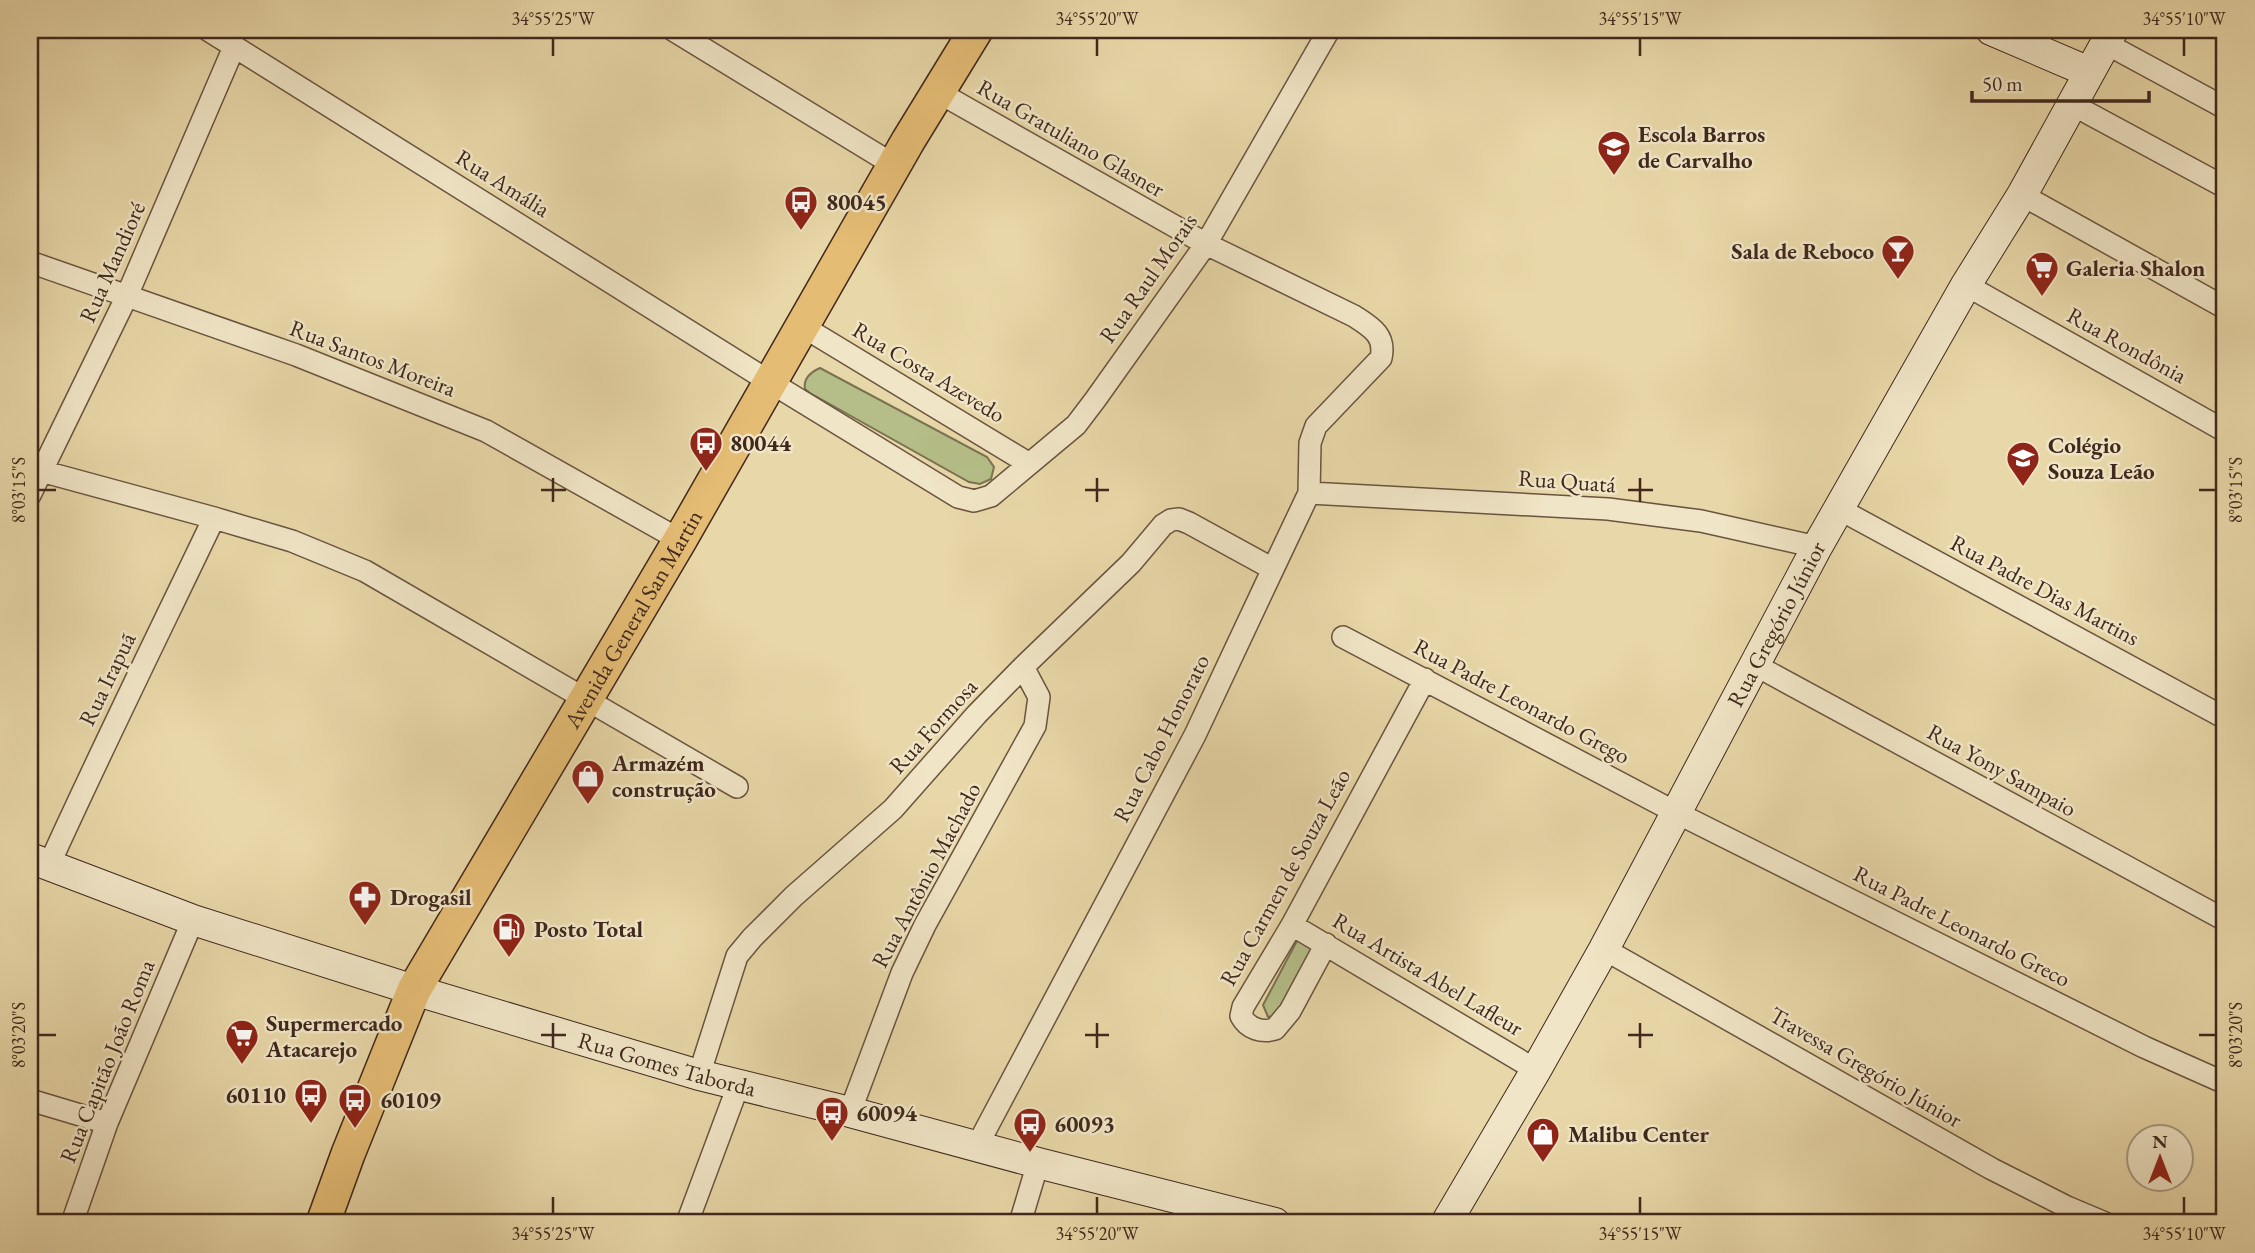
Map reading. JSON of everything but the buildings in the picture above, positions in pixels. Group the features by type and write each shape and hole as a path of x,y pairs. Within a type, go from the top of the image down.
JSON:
{"main road":[{"name":"Avenida General San Martin","path":"323,1223 414,990 680,540 894,165 976,30"},
{"path":"1991,30 2089,72"},
{"name":"Rua Gregório Júnior","path":"1446,1223 1604,949 1817,547 1966,285 2022,195 2109,36"},
{"name":"Rua Gomes Taborda","path":"39,861 192,920 699,1076 977,1146 1205,1214 1275,1223"}],"street":[{"name":"Rua Amália","path":"208,30 770,382"},
{"path":"673,30 894,165"},
{"name":"Rua Raul Morais","path":"770,382 958,497 974,501 991,496 1076,425 1206,244 1323,32"},
{"path":"2109,36 2225,108"},
{"name":"Rua Mandioré","path":"30,495 35,470 126,298 234,47"},
{"name":"Rua Gratuliano Glasner","path":"938,92 1206,244 1354,316 1373,328 1381,337 1381,358"},
{"path":"2073,105 2225,187"},
{"path":"2022,195 2225,307"},
{"name":"Rua Santos Moreira","path":"30,262 126,298 296,355 486,431 680,540"},
{"name":"Rua Rondônia","path":"1966,285 2225,431"},
{"name":"Rua Costa Azevedo","path":"802,326 1028,463"},
{"name":"Rua Cabo Honorato","path":"977,1146 1195,735 1309,493 1312,433 1381,358"},
{"path":"35,470 214,517 292,541 365,571 737,787"},
{"name":"Rua Quatá","path":"1309,493 1608,509 1701,521 1817,547"},
{"name":"Rua Padre Dias Martins","path":"1839,509 2225,718"},
{"name":"Rua Irapuã","path":"39,861 97,757 214,517"},
{"name":"Rua Formosa","path":"699,1076 737,956 794,896 893,809 977,714 1131,563 1153,535 1171,520 1179,519 1273,569"},
{"name":"Rua Padre Leonardo Grego","path":"1343,637 1677,813"},
{"name":"Rua Yony Sampaio","path":"1755,665 2225,920"},
{"name":"Rua Antônio Machado","path":"850,1112 902,973 925,925 1035,726 1040,696 1023,667"},
{"name":"Rua Carmen de Souza Leão","path":"1326,944 1290,1012 1275,1029 1260,1031 1246,1023 1241,1016 1243,1007 1292,925 1425,679"},
{"name":"Rua Padre Leonardo Greco","path":"1677,813 2144,1047 2225,1083"},
{"name":"Rua Capitão João Roma","path":"72,1223 107,1123 192,920"},
{"name":"Rua Artista Abel Lafleur","path":"1292,925 1536,1070"},
{"name":"Travessa Gregório Júnior","path":"1604,949 1992,1169 2067,1208 2105,1223"},
{"path":"687,1223 738,1086"},
{"path":"30,1100 107,1123"},
{"path":"1020,1223 1038,1163"}],"green space":[{"path":"820,368 987,457 994,467 991,479 980,484 969,482 810,393 805,389 806,379"},
{"path":"1299,937 1320,946 1286,1014 1268,1017 1263,1005"}],"place":[{"name":"Escola Barros de Carvalho","path":"1614,177"},
{"name":"80045","path":"801,232"},
{"name":"Sala de Reboco","path":"1898,281"},
{"name":"Galeria Shalon","path":"2042,298"},
{"name":"80044","path":"706,473"},
{"name":"Colégio Souza Leão","path":"2023,488"},
{"name":"Armazém construção","path":"588,806"},
{"name":"Drogasil","path":"365,927"},
{"name":"Posto Total","path":"509,959"},
{"name":"Supermercado Atacarejo","path":"242,1066"},
{"name":"60110","path":"311,1125"},
{"name":"60109","path":"355,1130"},
{"name":"60094","path":"832,1143"},
{"name":"60093","path":"1030,1154"},
{"name":"Malibu Center","path":"1543,1164"}]}
